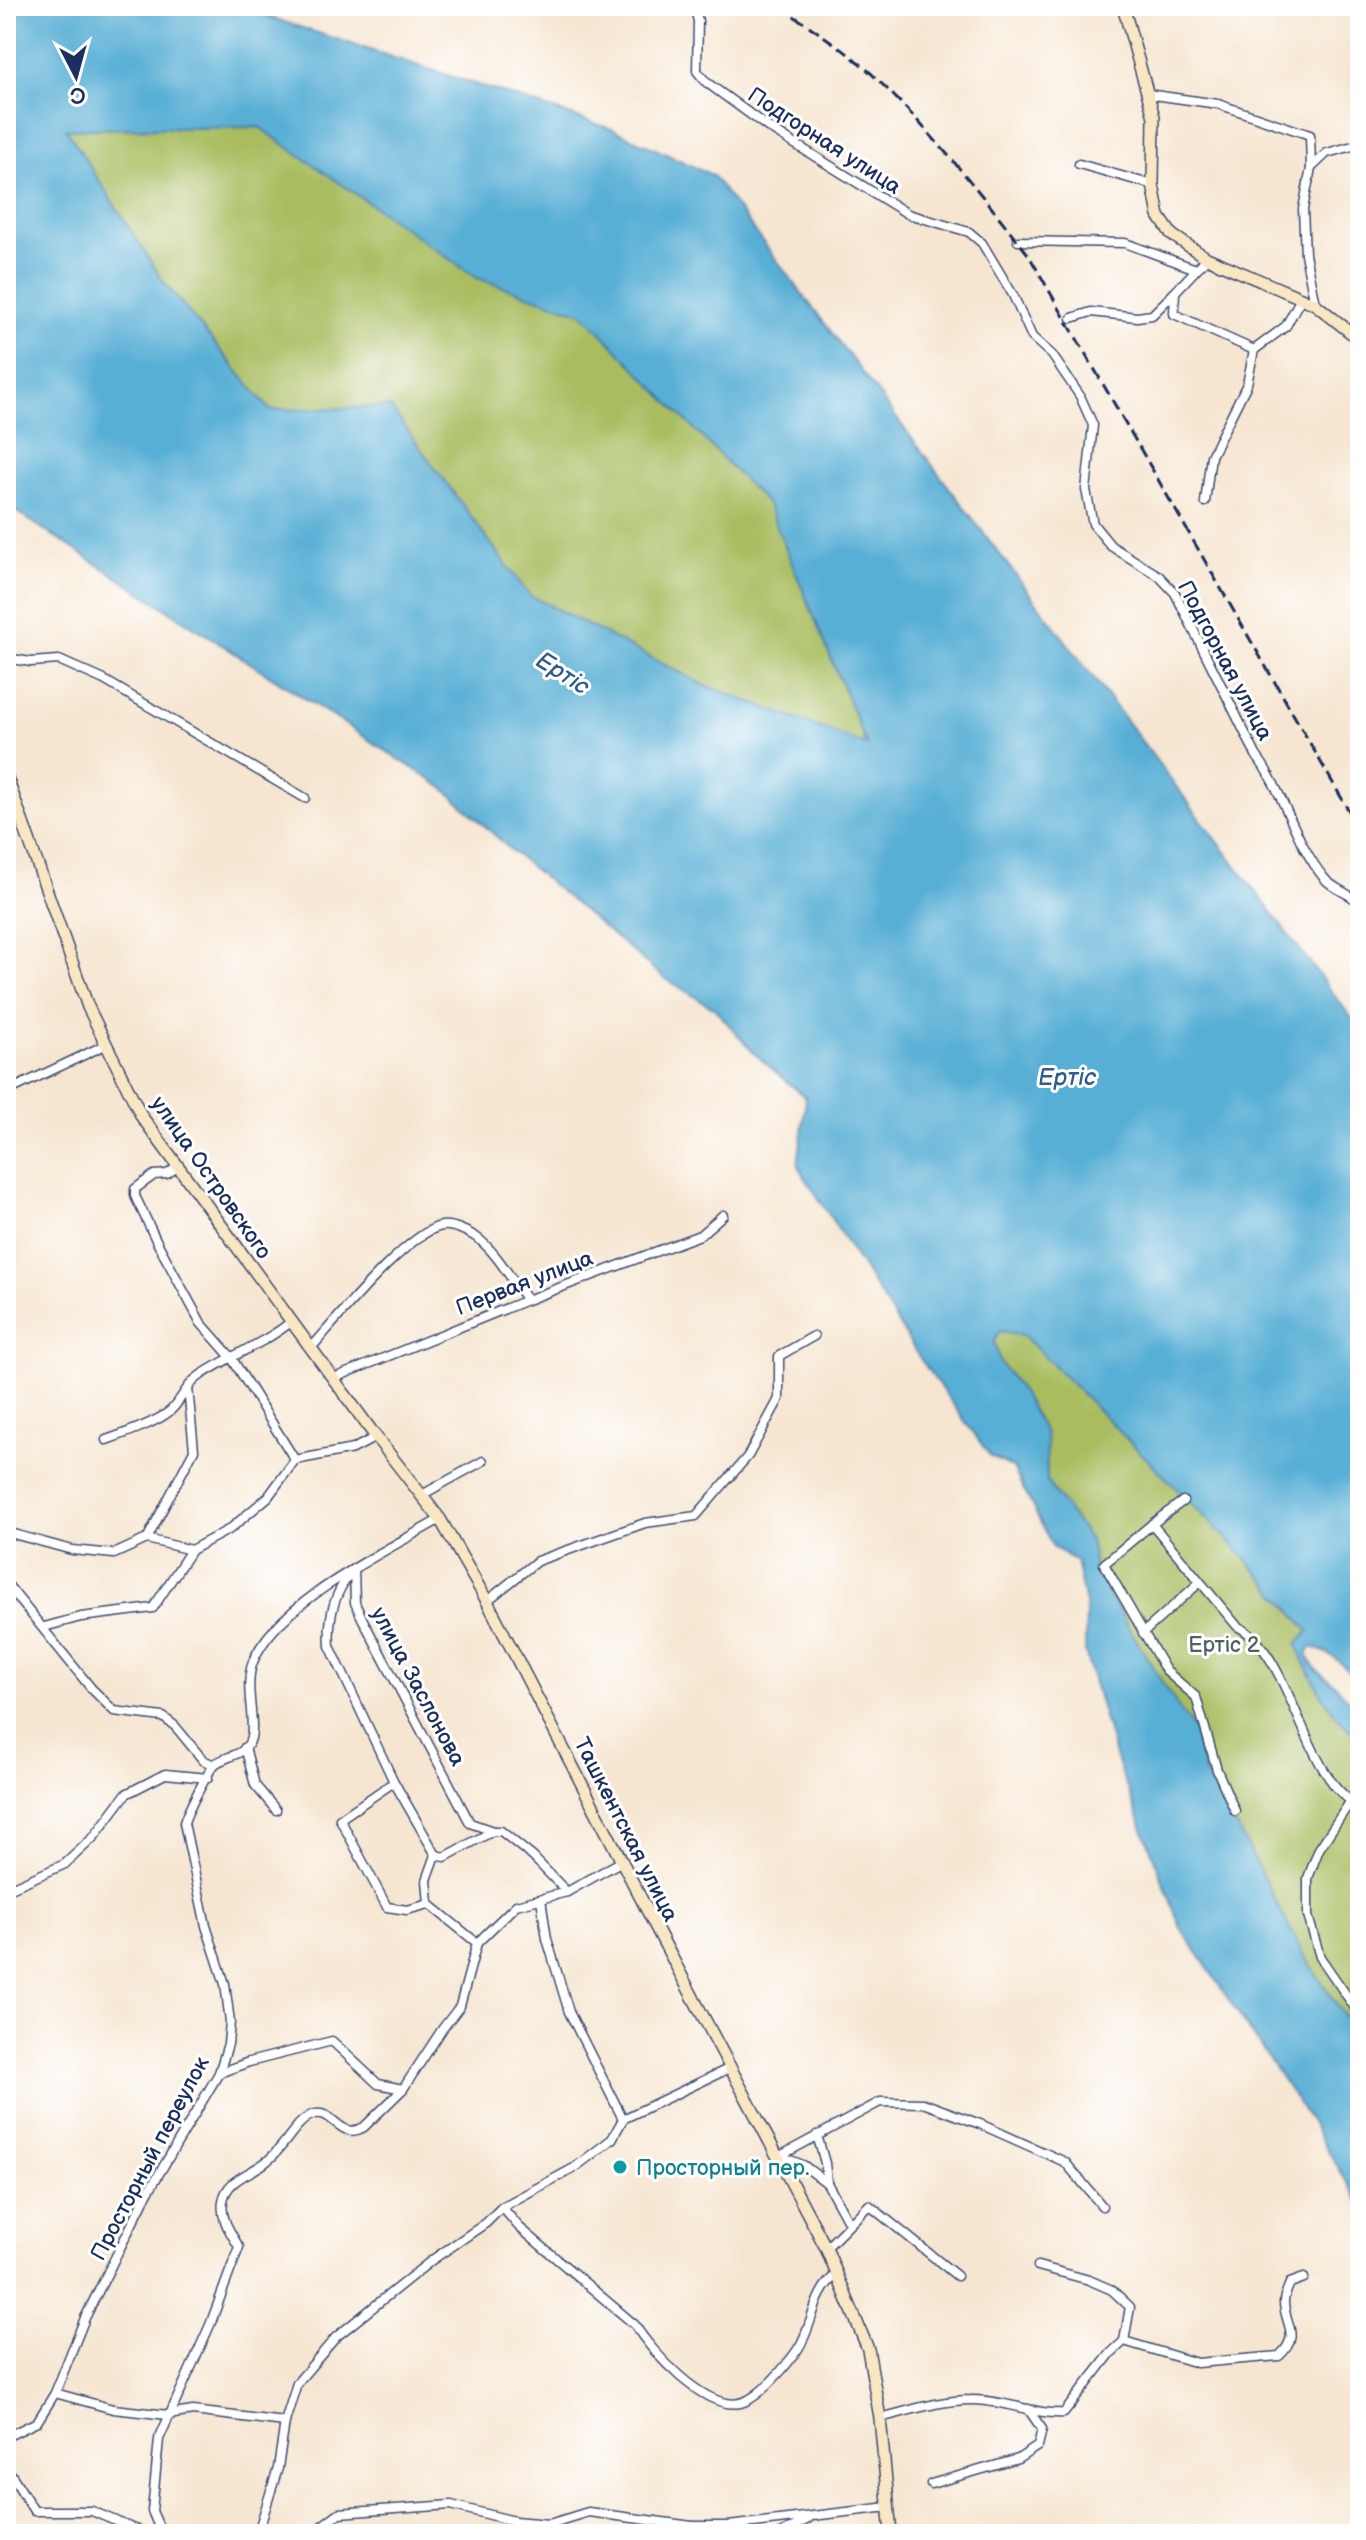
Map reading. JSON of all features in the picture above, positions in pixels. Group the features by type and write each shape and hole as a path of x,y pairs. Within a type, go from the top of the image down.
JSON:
{"main road":[{"path":"1123,6 1154,117 1153,185 1159,216 1172,235 1207,258 1315,304 1360,340"},
{"name":"улица Островского","path":"6,775 88,1007 142,1117 376,1437 440,1519"},
{"name":"Ташкентская улица","path":"440,1519 487,1601 826,2248 868,2349 880,2418 891,2534"}],"street":[{"name":"Подгорная улица","path":"694,6 698,21 697,71 706,82 769,128 908,214 969,232 982,243 1013,295 1032,337 1052,355 1080,396 1093,425 1086,490 1093,524 1111,546 1159,576 1175,593 1256,755 1273,779 1306,852 1326,881 1360,903"},
{"path":"1147,94 1218,104 1310,135 1311,168 1303,209 1305,254 1315,304"},
{"path":"1311,168 1327,153 1360,144"},
{"path":"1079,164 1153,185"},
{"path":"1018,241 1125,243 1196,269"},
{"path":"1072,318 1091,312 1137,317 1152,315 1207,258"},
{"path":"1175,292 1174,314 1237,345 1254,350"},
{"path":"1205,502 1211,456 1247,384 1254,350 1286,326 1301,298"},
{"path":"6,658 31,662 59,660 104,680 305,798"},
{"path":"6,1092 105,1045"},
{"path":"179,1166 167,1174 154,1175 135,1189 135,1196 201,1323 231,1357 295,1460"},
{"name":"Первая улица","path":"334,1378 527,1300 700,1235 723,1215"},
{"path":"312,1347 382,1268 418,1237 442,1226 463,1230 478,1239 527,1300"},
{"path":"106,1440 171,1411 197,1377 270,1339 292,1321"},
{"path":"487,1601 537,1561 645,1523 696,1516 748,1456 779,1399 779,1356 814,1336"},
{"path":"6,1532 72,1550 114,1554 147,1539 194,1450 188,1386"},
{"path":"44,1627 81,1617 153,1608 191,1550 230,1529 268,1497 295,1460 353,1449 376,1437"},
{"path":"420,1496 483,1461"},
{"path":"1183,1501 1104,1564 1166,1671 1196,1697 1217,1770 1235,1811"},
{"path":"6,1583 91,1688 114,1711 163,1717 175,1726 203,1760 214,1765 245,1747 251,1740 248,1684 254,1658 282,1620 354,1568 440,1519"},
{"path":"1152,1524 1237,1626 1252,1633 1271,1663 1331,1782 1350,1802 1360,1806"},
{"path":"147,1539 191,1550"},
{"path":"354,1568 340,1587 333,1607 328,1625 330,1646 394,1782 436,1855 445,1857 493,1831"},
{"name":"улица Заслонова","path":"354,1568 355,1603 470,1823 510,1836 567,1892"},
{"path":"1143,1633 1199,1583"},
{"path":"245,1747 255,1785 276,1810"},
{"name":"Просторный переулок","path":"6,2437 37,2422 55,2393 85,2318 147,2194 219,2073 228,2044 230,2022 225,1984 206,1926 184,1823 187,1809 214,1765"},
{"path":"6,1890 65,1864 94,1837 126,1794 165,1774 208,1778"},
{"path":"394,1782 340,1819 387,1907 407,1910 429,1904"},
{"path":"1350,1802 1319,1849 1308,1878 1308,1916 1320,1957 1360,2015"},
{"path":"436,1855 427,1880 429,1904 477,1943"},
{"path":"162,2534 152,2511 159,2439 210,2325 239,2247 225,2222 223,2211 223,2199 230,2187 240,2177 267,2161 294,2130 314,2114 324,2114 345,2130 358,2131 403,2089 460,2006 477,1943 516,1905 567,1892 622,1861"},
{"path":"541,1899 547,1939 569,2012 623,2119"},
{"path":"219,2073 249,2062 332,2041 378,2084 403,2089"},
{"path":"261,2523 278,2468 285,2422 297,2383 336,2337 432,2260 486,2223 502,2207 574,2168 612,2139 623,2119 730,2068"},
{"path":"780,2156 880,2102 923,2103 980,2124 1065,2162 1102,2206"},
{"path":"817,2135 827,2183 849,2223"},
{"path":"780,2156 803,2165 827,2183"},
{"path":"826,2248 869,2205 957,2276"},
{"path":"502,2207 519,2227 635,2325 667,2364 694,2388 722,2403 740,2403 757,2396 799,2348 825,2284 837,2274"},
{"path":"880,2418 932,2405 972,2400 1050,2414 1064,2413 1124,2341 1130,2307 1112,2290 1089,2280 1038,2266"},
{"path":"1124,2341 1197,2363 1279,2356 1289,2348 1284,2298 1290,2283 1304,2278"},
{"path":"55,2393 113,2409 168,2415 193,2411 285,2422"},
{"path":"931,2484 1018,2459 1038,2446 1042,2429 1027,2408"},
{"path":"6,2473 11,2474 34,2511 92,2511 134,2529 155,2534"},
{"path":"317,2534 319,2528 339,2513 451,2505 514,2521 549,2524 588,2512 692,2526 728,2526 889,2507"},
{"path":"781,2534 813,2516"},
{"path":"683,2534 692,2526"}],"green space":[{"path":"259,127 477,278 582,313 768,505 867,746 704,685 529,595 390,407 270,410 165,284 66,129"},
{"name":"Ертіс 2","path":"999,1331 1023,1335 1237,1549 1309,1631 1297,1645 1360,1739 1360,2040 1305,1957 1230,1814 1205,1774 1193,1729 1096,1574 1090,1540 1047,1482 1046,1435 1022,1392 1000,1362 994,1342"}],"water":[{"name":"Ертіс","path":"6,6 251,6 266,16 612,129 712,175 1360,1029 1360,1685 1327,1653 1311,1647 1307,1654 1316,1670 1336,1685 1360,1715 1360,1739 1331,1708 1309,1671 1297,1645 1309,1631 1237,1549 1023,1335 999,1331 994,1342 1000,1363 1022,1392 1046,1435 1047,1482 1090,1540 1096,1574 1193,1729 1205,1774 1230,1814 1305,1957 1360,2040 1360,2203 1310,2121 1181,1928 1116,1759 1085,1652 1086,1609 1076,1561 1053,1547 1013,1468 990,1456 921,1360 798,1166 806,1098 754,1053 715,1009 663,977 514,853 445,789 6,505","holes":["259,127 477,278 582,313 768,505 867,745 704,685 529,595 390,407 270,410 165,284 66,129"]}],"railway":[{"path":"779,6 870,72 939,145 1028,254 1360,830"}],"place":[{"name":"Просторный пер.","path":"620,2167"}]}
